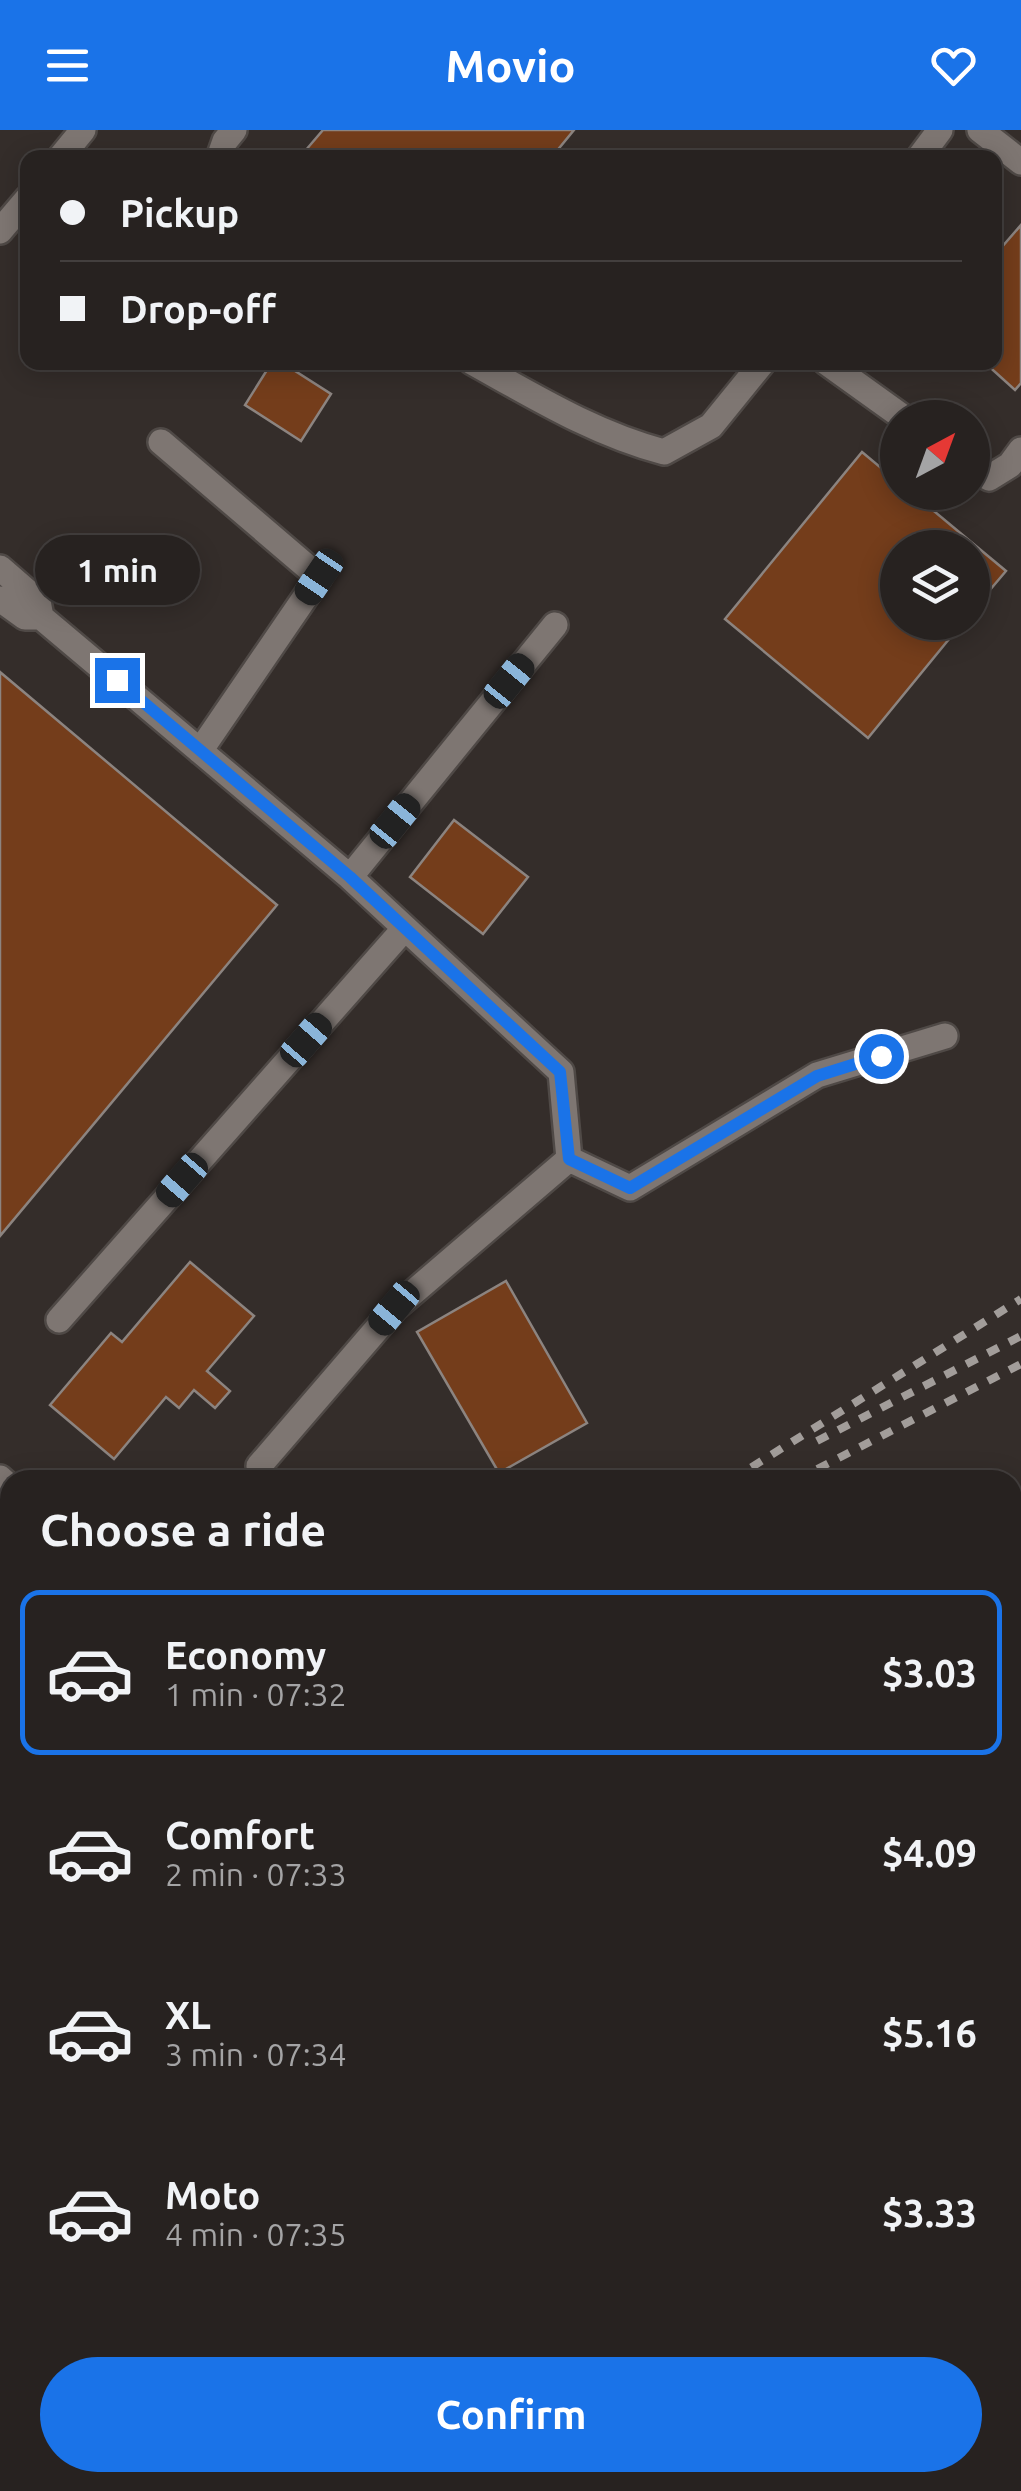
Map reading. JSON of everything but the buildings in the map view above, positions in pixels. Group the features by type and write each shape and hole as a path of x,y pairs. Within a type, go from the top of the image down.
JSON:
{"street":[{"path":"67,150 83,130"},
{"path":"980,130 1021,162"},
{"path":"0,231 20,207"},
{"path":"487,370 580,421 626,442 664,452 711,426 756,370"},
{"path":"837,370 880,401"},
{"path":"161,442 319,577 200,751"},
{"path":"990,477 1010,465 1021,450"},
{"path":"0,568 38,602 42,617 350,877 560,1072 569,1159"},
{"path":"0,598 25,617 42,617"},
{"path":"350,877 555,625"},
{"path":"58,1320 405,928"},
{"path":"569,1159 630,1188 817,1076 945,1036"},
{"path":"259,1466 394,1308 569,1159"}],"railway":[{"path":"747,1470 1021,1299"},
{"path":"817,1441 1021,1336"},
{"path":"815,1470 1021,1364"}],"route":[{"path":"117,680 350,877 560,1072 569,1159 630,1188 817,1076 881,1056"}]}
